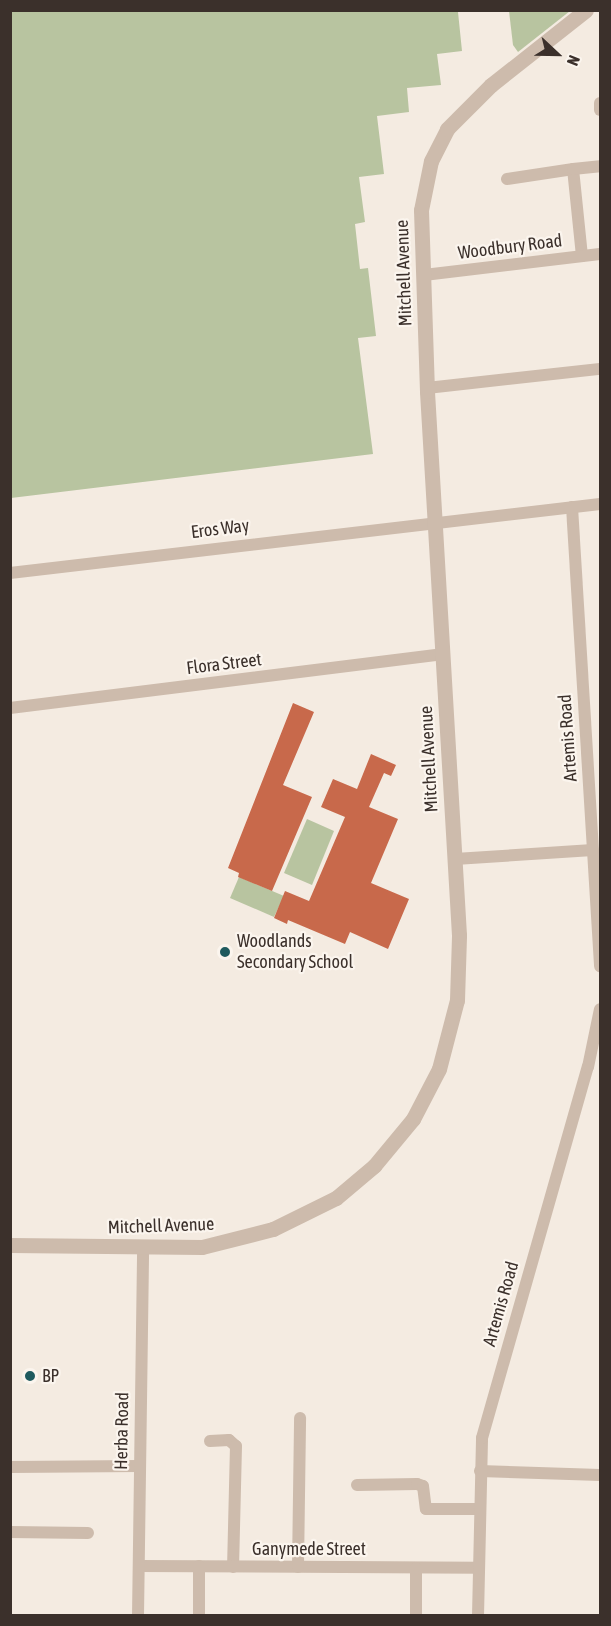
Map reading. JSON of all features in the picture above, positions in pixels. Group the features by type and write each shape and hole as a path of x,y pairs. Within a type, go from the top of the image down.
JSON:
{"street":[{"name":"Mitchell Avenue","path":"10,1245 142,1248 211,1245 273,1229 336,1198 393,1145 413,1119 439,1069 455,1010 459,935 427,388 423,200 431,161 447,129 478,97 586,10"},
{"path":"600,103 600,110"},
{"path":"507,178 600,166"},
{"path":"573,169 582,256"},
{"name":"Woodbury Road","path":"424,276 600,254"},
{"path":"427,388 600,369"},
{"name":"Eros Way","path":"10,573 600,504"},
{"name":"Artemis Road","path":"572,507 600,966"},
{"name":"Flora Street","path":"10,708 442,654"},
{"path":"455,859 593,850"},
{"name":"Artemis Road","path":"478,1616 480,1471 486,1422 594,1069 600,1009"},
{"name":"Herba Road","path":"138,1616 142,1248"},
{"path":"298,1567 300,1418"},
{"path":"210,1441 229,1440 236,1446 233,1567"},
{"path":"10,1467 140,1466"},
{"path":"480,1471 600,1475"},
{"path":"357,1485 417,1484 423,1486 426,1509 479,1509"},
{"path":"10,1532 88,1533"},
{"name":"Ganymede Street","path":"138,1566 478,1568"},
{"path":"199,1566 199,1616"},
{"path":"416,1616 417,1568"}],"green space":[{"path":"509,10 570,11 518,52 513,45"},
{"path":"10,11 466,11 458,12 462,51 437,54 441,85 407,88 409,112 377,116 384,174 359,177 365,222 355,224 360,269 368,268 376,336 358,338 373,454 11,498"},
{"path":"307,819 334,831 312,885 284,873"},
{"path":"239,877 284,896 274,917 230,898"}],"building":[{"path":"293,703 314,712 283,785 312,797 272,891 238,877 239,873 228,868"},
{"path":"371,754 396,765 391,776 384,773 369,807 398,819 371,883 409,899 388,949 350,932 345,944 288,920 287,924 274,918 285,891 309,901 345,817 321,807 333,779 357,789"}],"place":[{"name":"Woodlands Secondary School","path":"225,952"},
{"name":"BP","path":"30,1376"}]}
